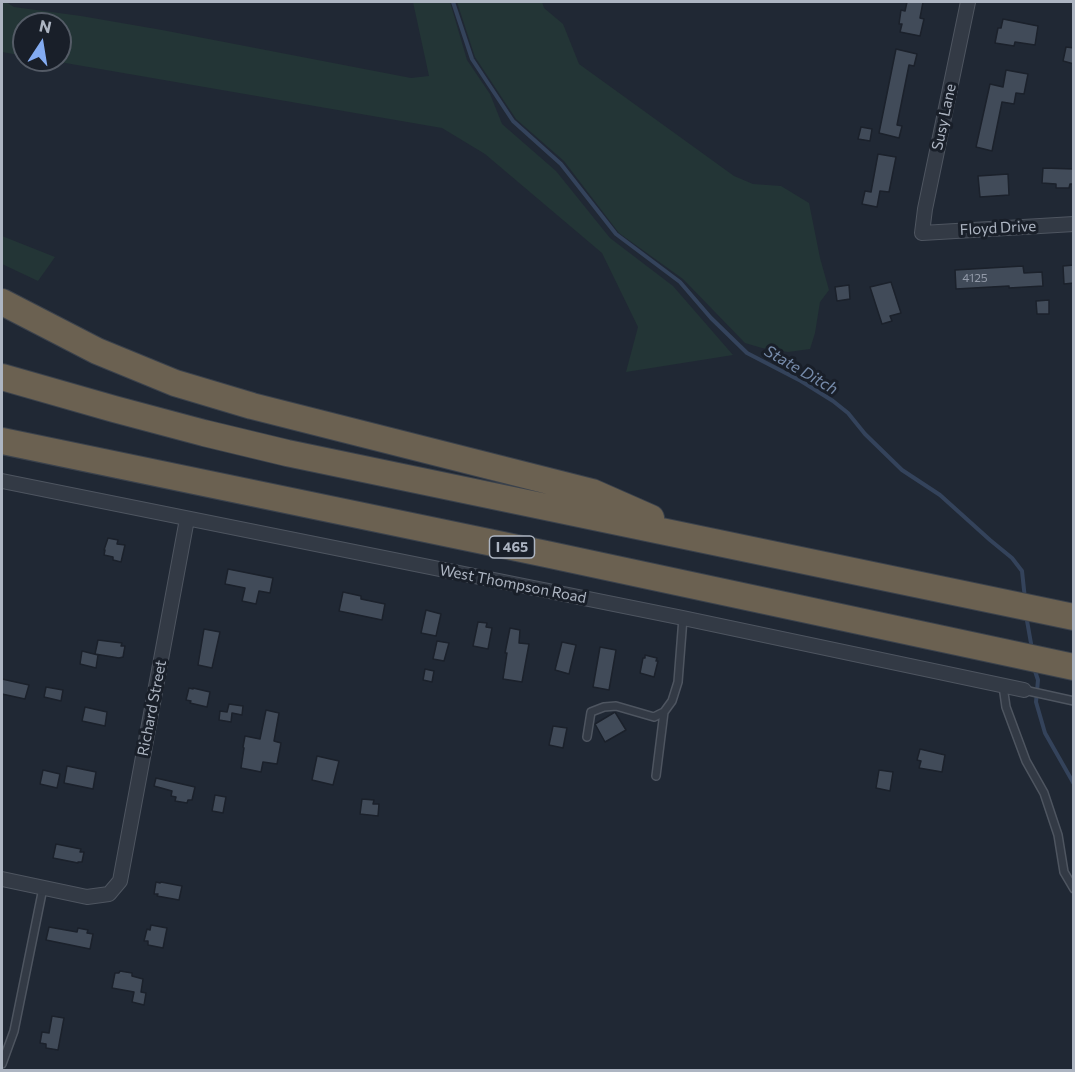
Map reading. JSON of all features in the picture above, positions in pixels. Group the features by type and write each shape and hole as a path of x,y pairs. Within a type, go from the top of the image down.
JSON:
{"highway":[{"path":"2,302 97,351 175,383 214,396 592,492 700,540"},
{"path":"2,377 114,409 266,448 1067,616"},
{"name":"I 465","path":"7,441 1072,667"}],"street":[{"name":"Susy Lane","path":"922,232 968,2"},
{"name":"Floyd Drive","path":"922,232 1074,224"},
{"name":"West Thompson Road","path":"2,481 684,618 1024,690"},
{"name":"Richard Street","path":"43,888 87,897 109,894 120,881 188,519"},
{"path":"2,879 43,888"}],"lane":[{"path":"587,737 591,712 604,707 616,706 654,717 664,712 672,701 678,682 684,618"},
{"path":"1003,686 1006,707 1026,761 1044,793 1058,835 1064,872 1074,889"},
{"path":"1024,690 1074,701"},
{"path":"656,776 664,712"},
{"path":"2,1064 14,1031 43,888"}],"shaded area":[{"path":"2,2 14,7 51,12 12,12 12,54 2,52"},
{"path":"413,2 450,2 467,60 490,94 502,124 556,171 610,238 673,286 733,355 626,372 638,327 602,253 485,154 442,128 72,64 72,15 411,78 429,76"},
{"path":"457,2 542,2 544,8 563,24 579,64 734,176 753,184 781,186 809,203 829,290 820,302 810,349 788,352 745,343 683,279 619,233 564,161 516,119 475,57"},
{"path":"2,236 55,257 38,281 2,264"}],"building":[{"path":"907,2 923,2 920,18 924,19 920,36 900,32 901,10 905,11"},
{"path":"1003,19 1038,26 1035,45 1015,42 1014,46 995,43 998,28 1001,28"},
{"path":"1066,47 1074,48 1074,64 1063,61"},
{"path":"896,49 917,54 914,66 909,65 897,125 902,126 899,138 879,133"},
{"path":"1006,70 1028,74 1024,94 1016,93 1014,104 1002,102 992,151 976,147 990,84 1003,87"},
{"path":"861,127 872,129 870,141 858,139"},
{"path":"878,154 896,157 889,192 880,191 877,207 862,204 865,191 871,192"},
{"path":"1043,168 1074,169 1074,184 1070,184 1069,188 1056,188 1056,184 1042,183"},
{"path":"1008,174 1009,195 980,197 978,176"},
{"path":"1074,265 1074,283 1064,284 1063,266"},
{"path":"1023,266 1024,273 1042,272 1043,286 956,289 955,270"},
{"path":"891,282 901,313 890,316 892,321 882,324 870,287"},
{"path":"849,285 850,299 837,301 835,287"},
{"path":"1049,300 1049,314 1037,314 1036,301"},
{"path":"108,538 118,540 117,544 125,545 121,562 104,555"},
{"path":"228,569 273,578 270,593 259,591 256,604 242,601 245,588 225,584"},
{"path":"343,592 385,604 382,620 339,611"},
{"path":"426,610 441,614 436,636 421,633"},
{"path":"478,622 487,623 486,627 492,628 488,649 473,646"},
{"path":"510,628 520,630 519,643 529,644 522,682 503,679"},
{"path":"204,629 220,632 212,668 198,665"},
{"path":"98,640 122,643 121,646 125,646 123,657 95,654"},
{"path":"437,641 449,643 444,661 433,659"},
{"path":"562,642 576,645 569,674 555,670"},
{"path":"600,647 616,650 609,690 593,687"},
{"path":"82,651 98,655 96,668 80,664"},
{"path":"645,655 657,658 654,677 640,673"},
{"path":"425,669 434,671 432,682 423,680"},
{"path":"2,679 29,685 25,699 2,694"},
{"path":"46,687 63,690 61,701 44,697"},
{"path":"189,688 210,692 207,707 186,700"},
{"path":"229,704 243,706 242,715 232,713 231,722 219,720 220,711 227,712"},
{"path":"85,707 107,712 105,726 82,721"},
{"path":"266,710 279,713 274,741 281,743 277,764 263,762 261,772 241,768 245,736 260,739"},
{"path":"615,712 626,730 605,742 595,724"},
{"path":"553,726 567,728 563,748 549,745"},
{"path":"920,749 945,755 942,772 919,768 921,761 917,760"},
{"path":"317,756 339,761 333,785 312,780"},
{"path":"67,766 96,772 93,789 64,783"},
{"path":"43,770 60,774 57,788 40,784"},
{"path":"879,770 893,772 890,791 876,788"},
{"path":"156,778 195,787 192,800 188,800 187,803 175,801 176,797 171,796 172,791 154,786"},
{"path":"215,795 226,797 223,813 212,811"},
{"path":"362,799 374,800 373,804 379,804 378,816 360,814"},
{"path":"56,844 81,849 80,852 84,852 82,862 53,858"},
{"path":"156,882 182,886 179,900 154,894"},
{"path":"151,925 167,928 163,948 148,945 148,941 144,941 147,929 150,930"},
{"path":"49,927 77,932 78,928 88,930 87,933 93,934 90,949 46,940"},
{"path":"120,971 132,973 132,976 143,979 141,992 146,993 144,1005 132,1002 134,992 112,988 115,973"},
{"path":"52,1016 64,1018 58,1050 46,1048 46,1044 40,1043 42,1032 49,1033"}],"waterway":[{"name":"State Ditch","path":"453,2 472,59 513,121 561,164 616,234 680,282 711,318 747,353 801,381 833,401 848,413 865,434 902,470 940,495 1012,558 1022,571 1025,599"},
{"name":"State Ditch","path":"1026,615 1032,649"},
{"name":"State Ditch","path":"1034,668 1038,680 1036,702 1045,733 1074,784"}]}
